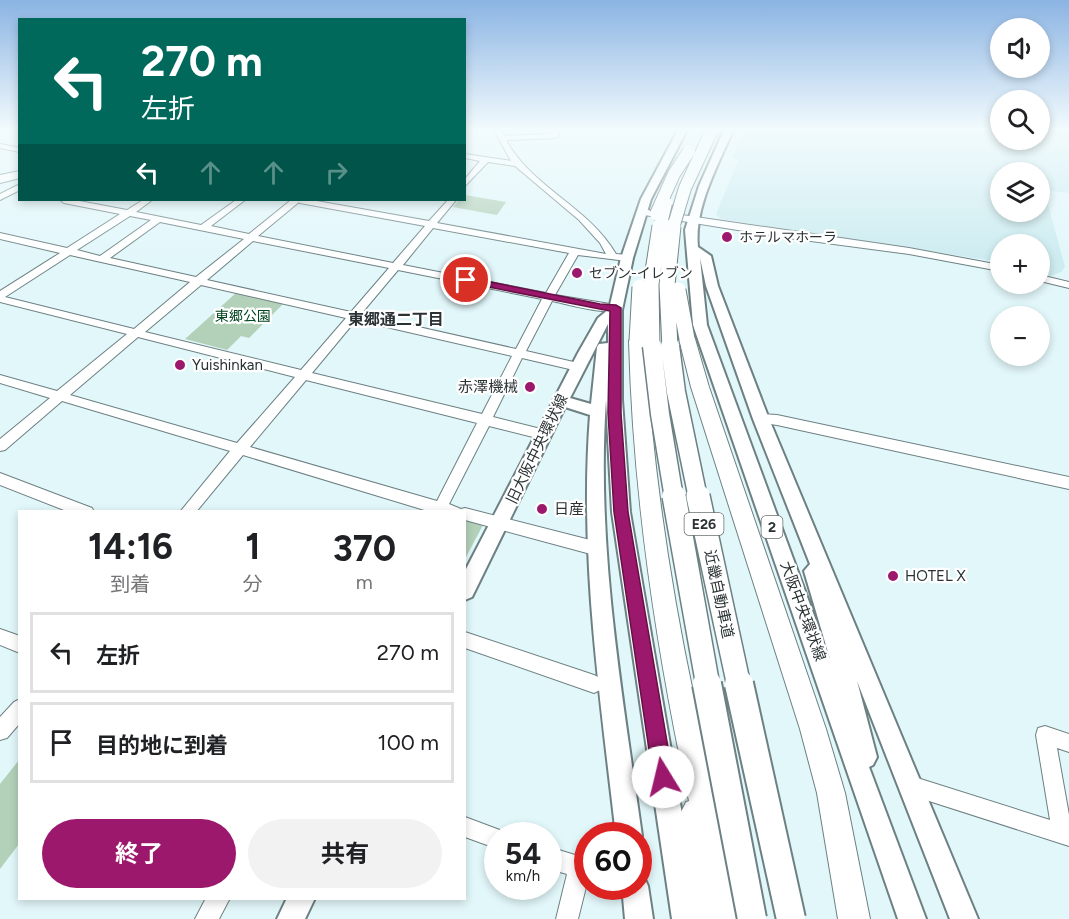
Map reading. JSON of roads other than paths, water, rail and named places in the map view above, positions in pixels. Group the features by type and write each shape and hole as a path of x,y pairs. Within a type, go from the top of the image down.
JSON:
{"highway":[{"path":"0,177 16,173"},
{"path":"675,173 663,196 651,231 641,281 637,341 638,399 656,546 691,746 729,919"},
{"name":"近畿自動車道","path":"678,173 660,221 654,250 651,282 655,368 699,640 752,919"},
{"name":"近畿自動車道","path":"686,173 673,224 667,282 674,370 683,426 726,630 791,919"},
{"path":"680,197 674,251 676,281 687,339 737,502 813,729 831,793 854,919"},
{"path":"691,746 698,913"}],"main road":[{"path":"659,173 620,257 615,314 614,417 621,512 698,913"},
{"name":"大阪中央環状線","path":"710,173 691,230 700,325 912,919"},
{"name":"2","path":"693,248 705,256 712,286 761,419 964,919"},
{"path":"615,314 605,337 597,411 595,511 601,601 626,822"},
{"name":"旧大阪中央環状線","path":"466,589 578,367 603,321 615,314"},
{"path":"562,401 597,411"},
{"path":"792,492 839,654 892,860"},
{"path":"291,919 301,900"},
{"path":"636,900 639,919"}],"street":[{"path":"529,173 577,213 620,257"},
{"path":"0,197 18,187"},
{"path":"0,206 18,196"},
{"path":"69,201 600,307 615,314"},
{"path":"0,297 143,201"},
{"path":"204,227 240,201"},
{"path":"0,446 297,201"},
{"path":"303,201 575,251 620,257"},
{"path":"189,510 451,201"},
{"path":"641,212 788,236 909,251 990,266"},
{"path":"102,259 158,219"},
{"path":"0,236 578,367"},
{"path":"0,379 241,448 439,509 486,421 519,352 575,251"},
{"path":"1050,280 1069,285"},
{"path":"0,297 545,435"},
{"path":"761,419 777,420 1069,483"},
{"path":"0,479 82,510"},
{"path":"466,514 499,525 598,549"},
{"path":"0,637 18,644"},
{"path":"466,640 594,684"},
{"path":"0,731 18,710"},
{"path":"910,786 1066,835 1045,735 1069,742"},
{"path":"466,827 484,834"},
{"path":"567,919 574,898"},
{"path":"206,919 218,900"}],"place":[{"name":"ホテルマホーラ","path":"727,237"},
{"name":"セブン-イレブン","path":"577,273"},
{"name":"Yuishinkan","path":"180,365"},
{"name":"赤澤機械","path":"530,387"},
{"name":"日産","path":"542,509"},
{"name":"HOTEL X","path":"893,576"}],"district":[{"name":"東郷通二丁目","path":"396,319"}],"park label":[{"name":"東郷公園","path":"243,316"}]}
